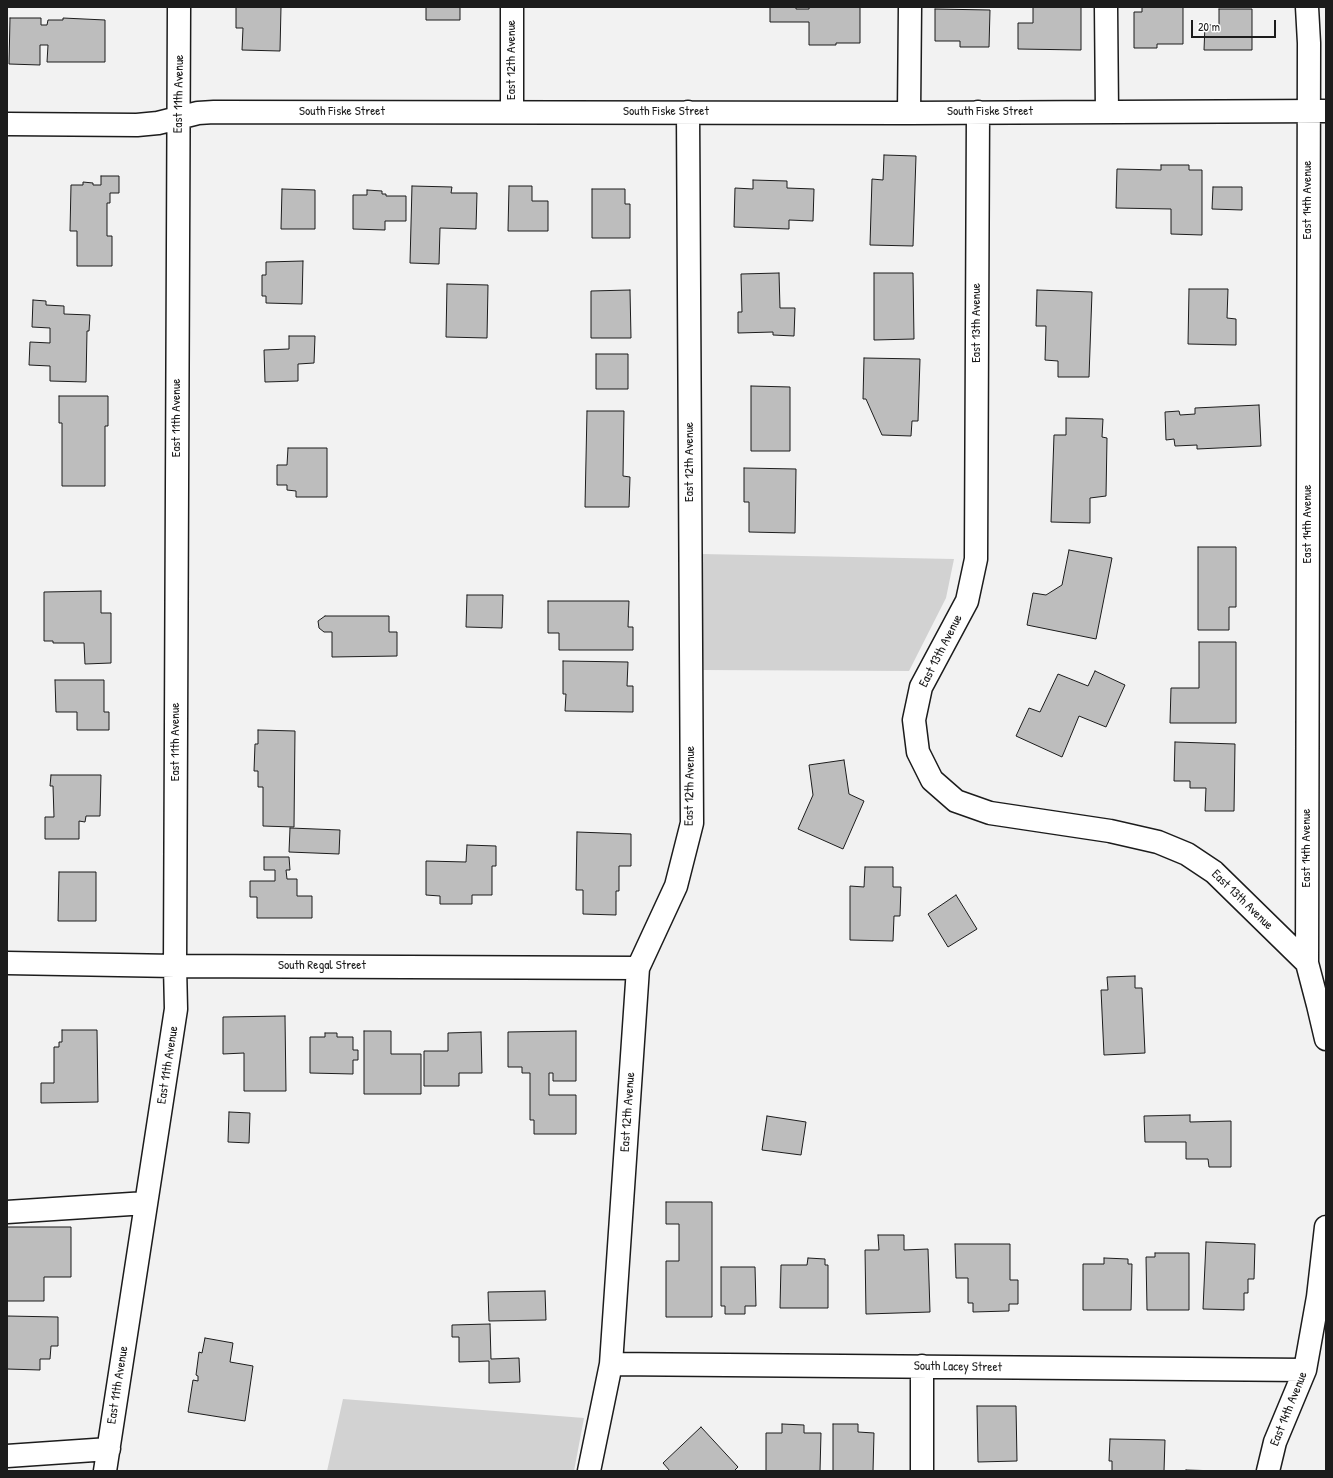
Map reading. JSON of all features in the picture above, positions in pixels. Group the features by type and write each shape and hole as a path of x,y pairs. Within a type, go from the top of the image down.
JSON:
{"street":[{"name":"East 11th Avenue","path":"105,1471 176,1009 179,7"},
{"name":"East 12th Avenue","path":"512,7 512,112"},
{"path":"909,112 910,7"},
{"path":"1106,7 1107,112"},
{"name":"East 14th Avenue","path":"1307,7 1309,44 1317,111 1316,964 1318,1005 1326,1039"},
{"name":"South Fiske Street","path":"7,124 137,125 158,123 198,113 214,112 1317,111"},
{"name":"East 12th Avenue","path":"589,1471 611,1364 638,968 676,886 692,824 688,112"},
{"name":"East 13th Avenue","path":"978,112 976,560 967,601 921,687 914,720 918,752 932,780 956,801 990,813 1110,831 1158,842 1187,854 1214,872 1316,964"},
{"name":"South Regal Street","path":"7,962 175,966 638,968"},
{"path":"7,1212 146,1203"},
{"name":"East 14th Avenue","path":"1268,1471 1275,1442 1305,1370 1318,1297 1326,1227"},
{"name":"South Lacey Street","path":"611,1364 1305,1370"},
{"path":"922,1366 922,1471"},
{"path":"7,1456 109,1449"}],"shaded area":[{"path":"701,554 954,559 946,598 909,671 702,670"},
{"path":"343,1399 584,1418 574,1471 327,1471"}],"building":[{"path":"236,7 281,7 280,51 242,50 243,28 236,28"},
{"path":"426,7 460,7 460,20 426,20"},
{"path":"770,7 796,7 796,9 809,9 809,7 860,7 860,43 809,45 809,22 770,22"},
{"path":"1033,7 1081,7 1081,50 1018,49 1018,23 1033,23"},
{"path":"1142,7 1183,7 1183,44 1157,44 1157,48 1134,48 1134,12 1142,12"},
{"path":"935,9 990,10 989,47 960,47 960,41 935,41"},
{"path":"1219,9 1252,9 1252,50 1204,50 1205,25 1219,25"},
{"path":"10,18 41,18 41,25 47,25 48,20 63,20 63,18 105,20 105,62 47,62 48,45 40,45 40,65 9,64"},
{"path":"884,155 916,156 913,246 870,245 872,179 883,180"},
{"path":"1161,165 1189,165 1189,170 1202,170 1202,235 1171,234 1171,209 1116,208 1117,169 1161,170"},
{"path":"101,176 119,176 119,193 110,193 110,203 107,203 107,236 112,236 112,266 77,266 77,231 70,231 71,185 83,185 83,182 93,183 93,185 101,185"},
{"path":"753,180 787,181 787,188 814,189 813,221 789,220 789,229 734,227 735,188 753,189"},
{"path":"412,186 452,187 451,193 477,193 476,229 440,228 439,264 410,263"},
{"path":"509,186 532,186 532,201 548,201 548,231 508,231"},
{"path":"1213,187 1242,187 1242,210 1212,209"},
{"path":"282,189 315,190 315,229 281,229"},
{"path":"592,189 625,189 625,204 630,204 630,238 592,238"},
{"path":"367,190 382,191 382,194 386,194 386,196 406,196 406,221 385,221 385,230 353,229 353,195 367,195"},
{"path":"303,261 302,304 266,303 266,296 262,296 262,275 266,275 266,262"},
{"path":"779,273 780,308 795,308 794,336 773,335 773,332 738,333 738,312 742,312 741,274"},
{"path":"874,273 913,273 914,339 874,340"},
{"path":"447,284 488,285 487,338 446,337"},
{"path":"1189,289 1228,289 1227,318 1236,319 1236,345 1188,344"},
{"path":"630,290 631,338 591,338 591,291"},
{"path":"1037,290 1092,292 1089,377 1058,377 1058,361 1045,360 1046,326 1036,326"},
{"path":"33,300 46,301 46,305 64,306 64,314 90,315 89,331 87,331 86,382 50,381 50,366 29,365 30,342 50,343 50,328 32,327"},
{"path":"289,336 315,336 314,363 298,364 298,381 265,382 264,350 289,349"},
{"path":"596,354 628,354 628,389 596,389"},
{"path":"864,358 920,359 918,421 912,421 911,436 882,435 866,399 863,399"},
{"path":"751,386 790,387 790,451 751,451"},
{"path":"59,396 108,396 108,426 105,426 105,486 62,486 62,423 59,423"},
{"path":"1259,405 1261,446 1197,449 1197,445 1175,446 1174,439 1166,440 1165,412 1179,411 1180,415 1195,414 1195,408"},
{"path":"587,411 624,411 623,476 630,477 629,507 585,507"},
{"path":"1066,418 1103,419 1102,437 1107,438 1106,496 1090,498 1090,523 1051,522 1054,435 1066,435"},
{"path":"288,448 327,448 327,497 296,497 296,491 287,490 287,485 277,485 277,465 287,465"},
{"path":"744,468 796,469 795,533 749,532 749,502 744,502"},
{"path":"1198,547 1236,547 1236,607 1229,607 1229,630 1198,630"},
{"path":"1069,550 1112,558 1096,639 1027,625 1033,593 1046,595 1062,585"},
{"path":"101,591 101,613 111,613 111,663 85,664 84,643 53,643 53,641 44,641 44,592"},
{"path":"467,595 503,595 502,628 466,627"},
{"path":"548,601 629,601 628,627 633,627 633,650 559,650 559,633 548,633"},
{"path":"325,616 389,616 389,632 397,632 397,656 332,657 332,632 324,632 319,628 318,621"},
{"path":"1199,642 1236,642 1236,723 1170,723 1171,688 1199,688"},
{"path":"563,661 628,662 627,686 633,686 633,712 565,711 566,694 563,694"},
{"path":"1095,671 1125,685 1106,727 1079,716 1062,757 1016,736 1029,708 1040,712 1058,674 1088,686"},
{"path":"55,680 104,680 104,712 109,712 109,730 77,730 77,712 56,712"},
{"path":"258,730 295,731 294,827 263,826 263,787 258,787 258,771 254,771 255,744 258,744"},
{"path":"1175,742 1235,744 1234,811 1205,811 1206,788 1190,788 1190,781 1174,781"},
{"path":"844,760 849,794 864,801 843,849 798,829 813,795 809,765"},
{"path":"51,775 101,775 100,816 86,816 85,822 79,821 79,839 45,839 45,817 54,817 53,786 50,786"},
{"path":"290,828 340,830 339,854 289,852"},
{"path":"577,832 631,834 631,866 619,866 619,891 616,891 616,915 583,914 583,890 576,890"},
{"path":"467,845 496,846 496,866 492,866 492,895 472,895 472,904 440,904 440,896 426,895 426,861 466,862"},
{"path":"264,857 289,857 290,870 286,870 287,879 297,879 297,896 312,896 312,918 257,918 257,897 250,897 250,881 275,881 275,870 264,870"},
{"path":"865,867 893,867 893,887 901,887 900,916 894,916 893,941 850,940 850,886 864,887"},
{"path":"59,872 96,872 96,921 58,921"},
{"path":"956,895 977,929 948,947 928,914"},
{"path":"1135,976 1135,988 1142,988 1145,1053 1104,1055 1101,990 1108,990 1107,977"},
{"path":"285,1016 286,1091 244,1091 244,1053 223,1054 223,1017"},
{"path":"62,1030 97,1030 98,1102 41,1103 41,1083 54,1083 54,1047 59,1047 59,1042 62,1042"},
{"path":"364,1031 391,1031 391,1054 421,1054 421,1094 364,1094"},
{"path":"576,1031 576,1081 553,1081 553,1073 549,1073 549,1095 576,1095 576,1134 534,1134 534,1120 530,1120 530,1073 522,1073 522,1067 508,1067 508,1032"},
{"path":"481,1032 482,1073 459,1073 459,1086 424,1086 424,1051 448,1051 448,1033"},
{"path":"325,1033 337,1033 337,1037 353,1037 353,1050 358,1050 358,1060 353,1060 353,1074 310,1073 310,1037 325,1037"},
{"path":"229,1112 250,1113 249,1143 228,1142"},
{"path":"1190,1115 1190,1122 1231,1121 1231,1167 1209,1167 1208,1159 1186,1159 1186,1142 1145,1142 1144,1116"},
{"path":"767,1116 806,1122 801,1155 762,1150"},
{"path":"666,1202 712,1202 712,1317 666,1317 666,1261 679,1261 679,1224 666,1224"},
{"path":"7,1227 71,1227 71,1277 44,1277 44,1301 7,1301"},
{"path":"878,1235 904,1235 904,1250 928,1249 930,1312 866,1314 865,1250 879,1250"},
{"path":"1206,1242 1255,1244 1254,1279 1248,1279 1248,1293 1244,1293 1244,1310 1203,1309"},
{"path":"955,1244 1010,1244 1010,1280 1018,1280 1018,1304 1009,1304 1009,1311 973,1312 973,1303 968,1303 968,1278 956,1278"},
{"path":"1155,1253 1189,1253 1189,1310 1147,1310 1146,1257 1155,1257"},
{"path":"808,1258 825,1259 825,1265 828,1265 828,1308 780,1308 781,1265 807,1265"},
{"path":"1104,1258 1128,1259 1128,1264 1132,1264 1131,1310 1083,1310 1083,1264 1104,1264"},
{"path":"721,1267 755,1267 756,1306 745,1306 745,1314 725,1314 725,1306 721,1306"},
{"path":"545,1291 546,1320 489,1321 488,1292"},
{"path":"7,1316 58,1317 58,1346 51,1346 50,1359 40,1359 40,1370 7,1369"},
{"path":"490,1324 491,1359 519,1358 520,1382 489,1383 489,1361 459,1362 459,1337 452,1337 452,1325"},
{"path":"205,1338 233,1343 230,1362 253,1366 245,1421 188,1412 193,1380 198,1381 198,1376 196,1375 199,1352 202,1353"},
{"path":"977,1406 1016,1406 1017,1461 978,1462"},
{"path":"782,1424 804,1425 804,1433 821,1433 820,1471 766,1471 766,1433 782,1433"},
{"path":"833,1424 858,1424 858,1432 874,1433 873,1471 833,1471"},
{"path":"701,1427 738,1467 734,1471 670,1471 663,1463"},
{"path":"1110,1439 1165,1440 1164,1471 1112,1471 1112,1461 1109,1461"},
{"path":"1186,1470 1220,1471 1186,1471"}]}
